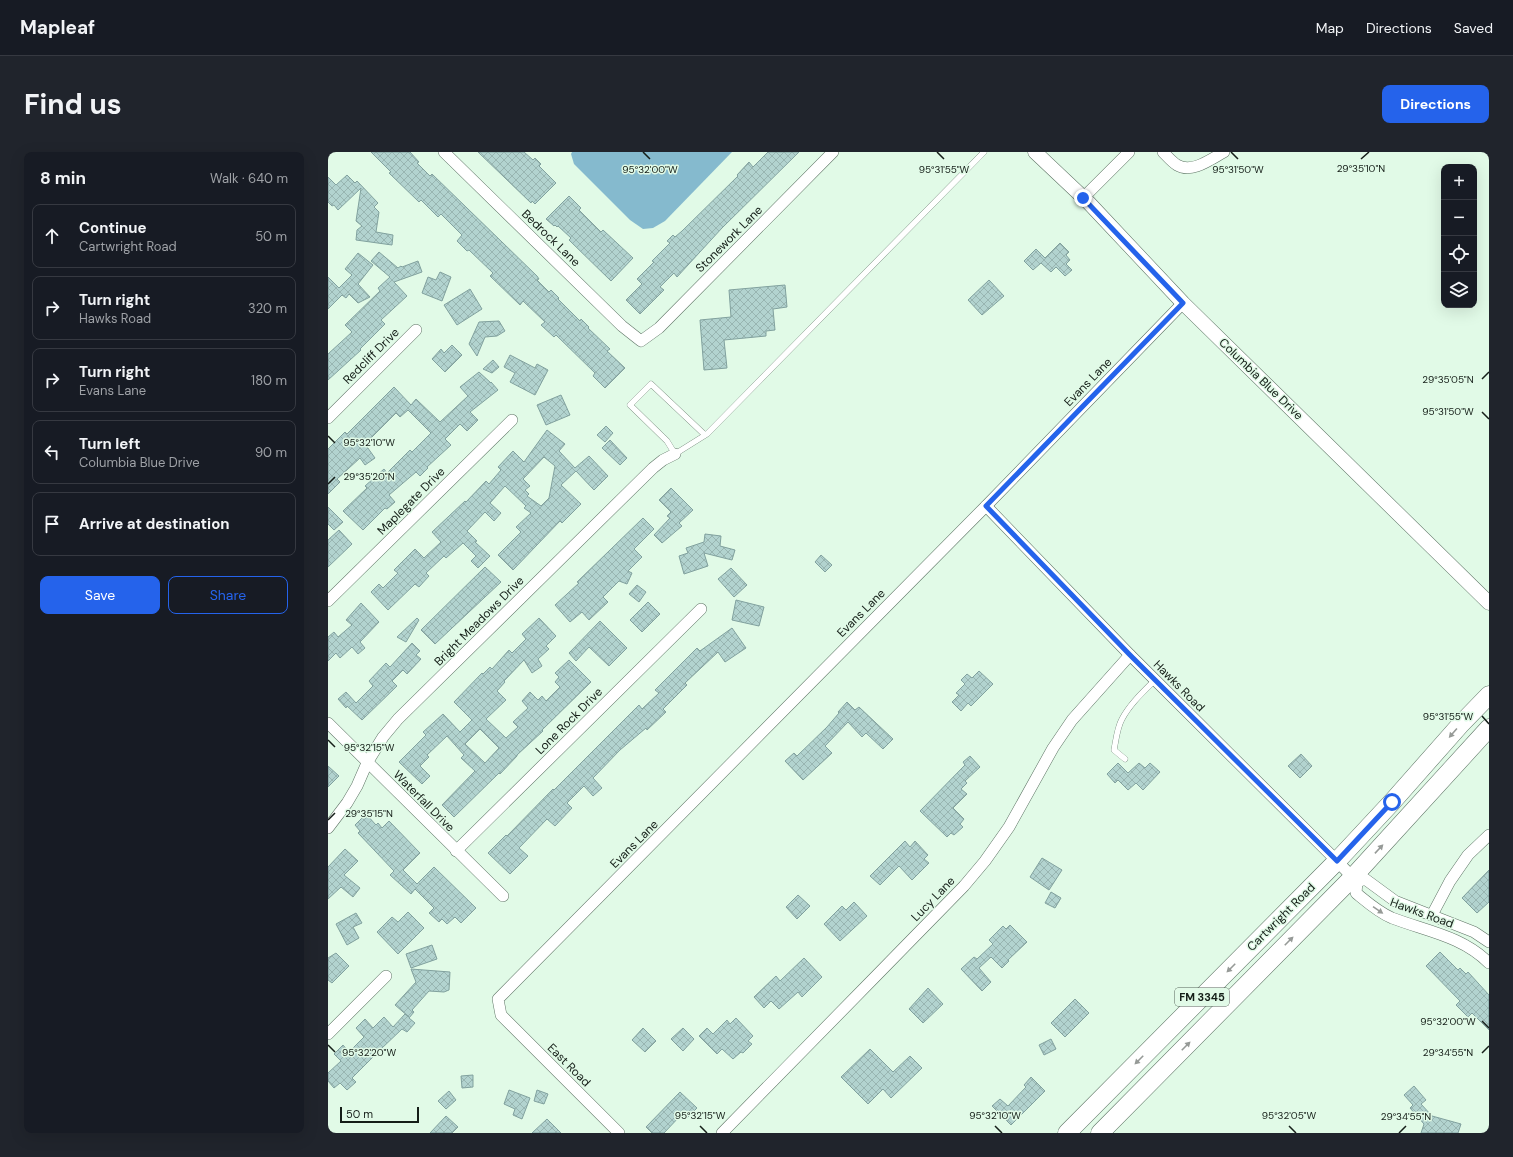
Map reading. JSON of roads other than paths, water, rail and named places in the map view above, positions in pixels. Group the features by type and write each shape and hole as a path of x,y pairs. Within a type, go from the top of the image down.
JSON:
{"main road":[{"name":"Cartwright Road","path":"1067,1133 1337,861 1489,695"},
{"name":"Cartwright Road","path":"1100,1133 1355,880 1489,728"},
{"path":"1108,1093 1125,1108"}],"street":[{"name":"Bedrock Lane","path":"444,152 622,326 641,341"},
{"name":"Stonework Lane","path":"641,341 659,328 833,152"},
{"name":"Columbia Blue Drive","path":"1035,152 1083,198 1183,303 1489,603"},
{"path":"1083,198 1129,152"},
{"path":"1163,152 1176,165 1185,169 1197,166 1224,152"},
{"name":"Evans Lane","path":"501,1015 498,999 986,506 1183,303"},
{"name":"Redcliff Drive","path":"328,418 416,330"},
{"name":"Maplegate Drive","path":"328,601 512,420"},
{"name":"Bright Meadows Drive","path":"328,828 347,803 357,786 367,763 383,737 398,719 653,468 663,460 675,454"},
{"name":"Hawks Road","path":"986,506 1130,655 1337,861 1355,880 1356,893 1379,911 1391,917 1454,939 1469,947 1489,963"},
{"name":"Lone Rock Drive","path":"456,851 701,609"},
{"name":"Lucy Lane","path":"722,1133 964,886 985,861 1009,827 1053,748 1072,720 1130,655"},
{"name":"Waterfall Drive","path":"328,723 503,896"},
{"path":"1432,914 1450,881 1468,855 1489,835"},
{"name":"Hawks Road","path":"1355,880 1365,878 1396,901 1432,914 1474,932 1489,942"},
{"path":"328,1034 386,976"},
{"name":"East Road","path":"501,1015 619,1133"}],"lane":[{"path":"705,435 651,384 630,405 667,442 675,454 705,435 984,152"},
{"path":"1125,759 1114,750 1121,720 1136,699 1155,680"}],"water":[{"path":"572,152 732,152 665,221 653,228 643,229 630,220 574,164 571,154"}]}
